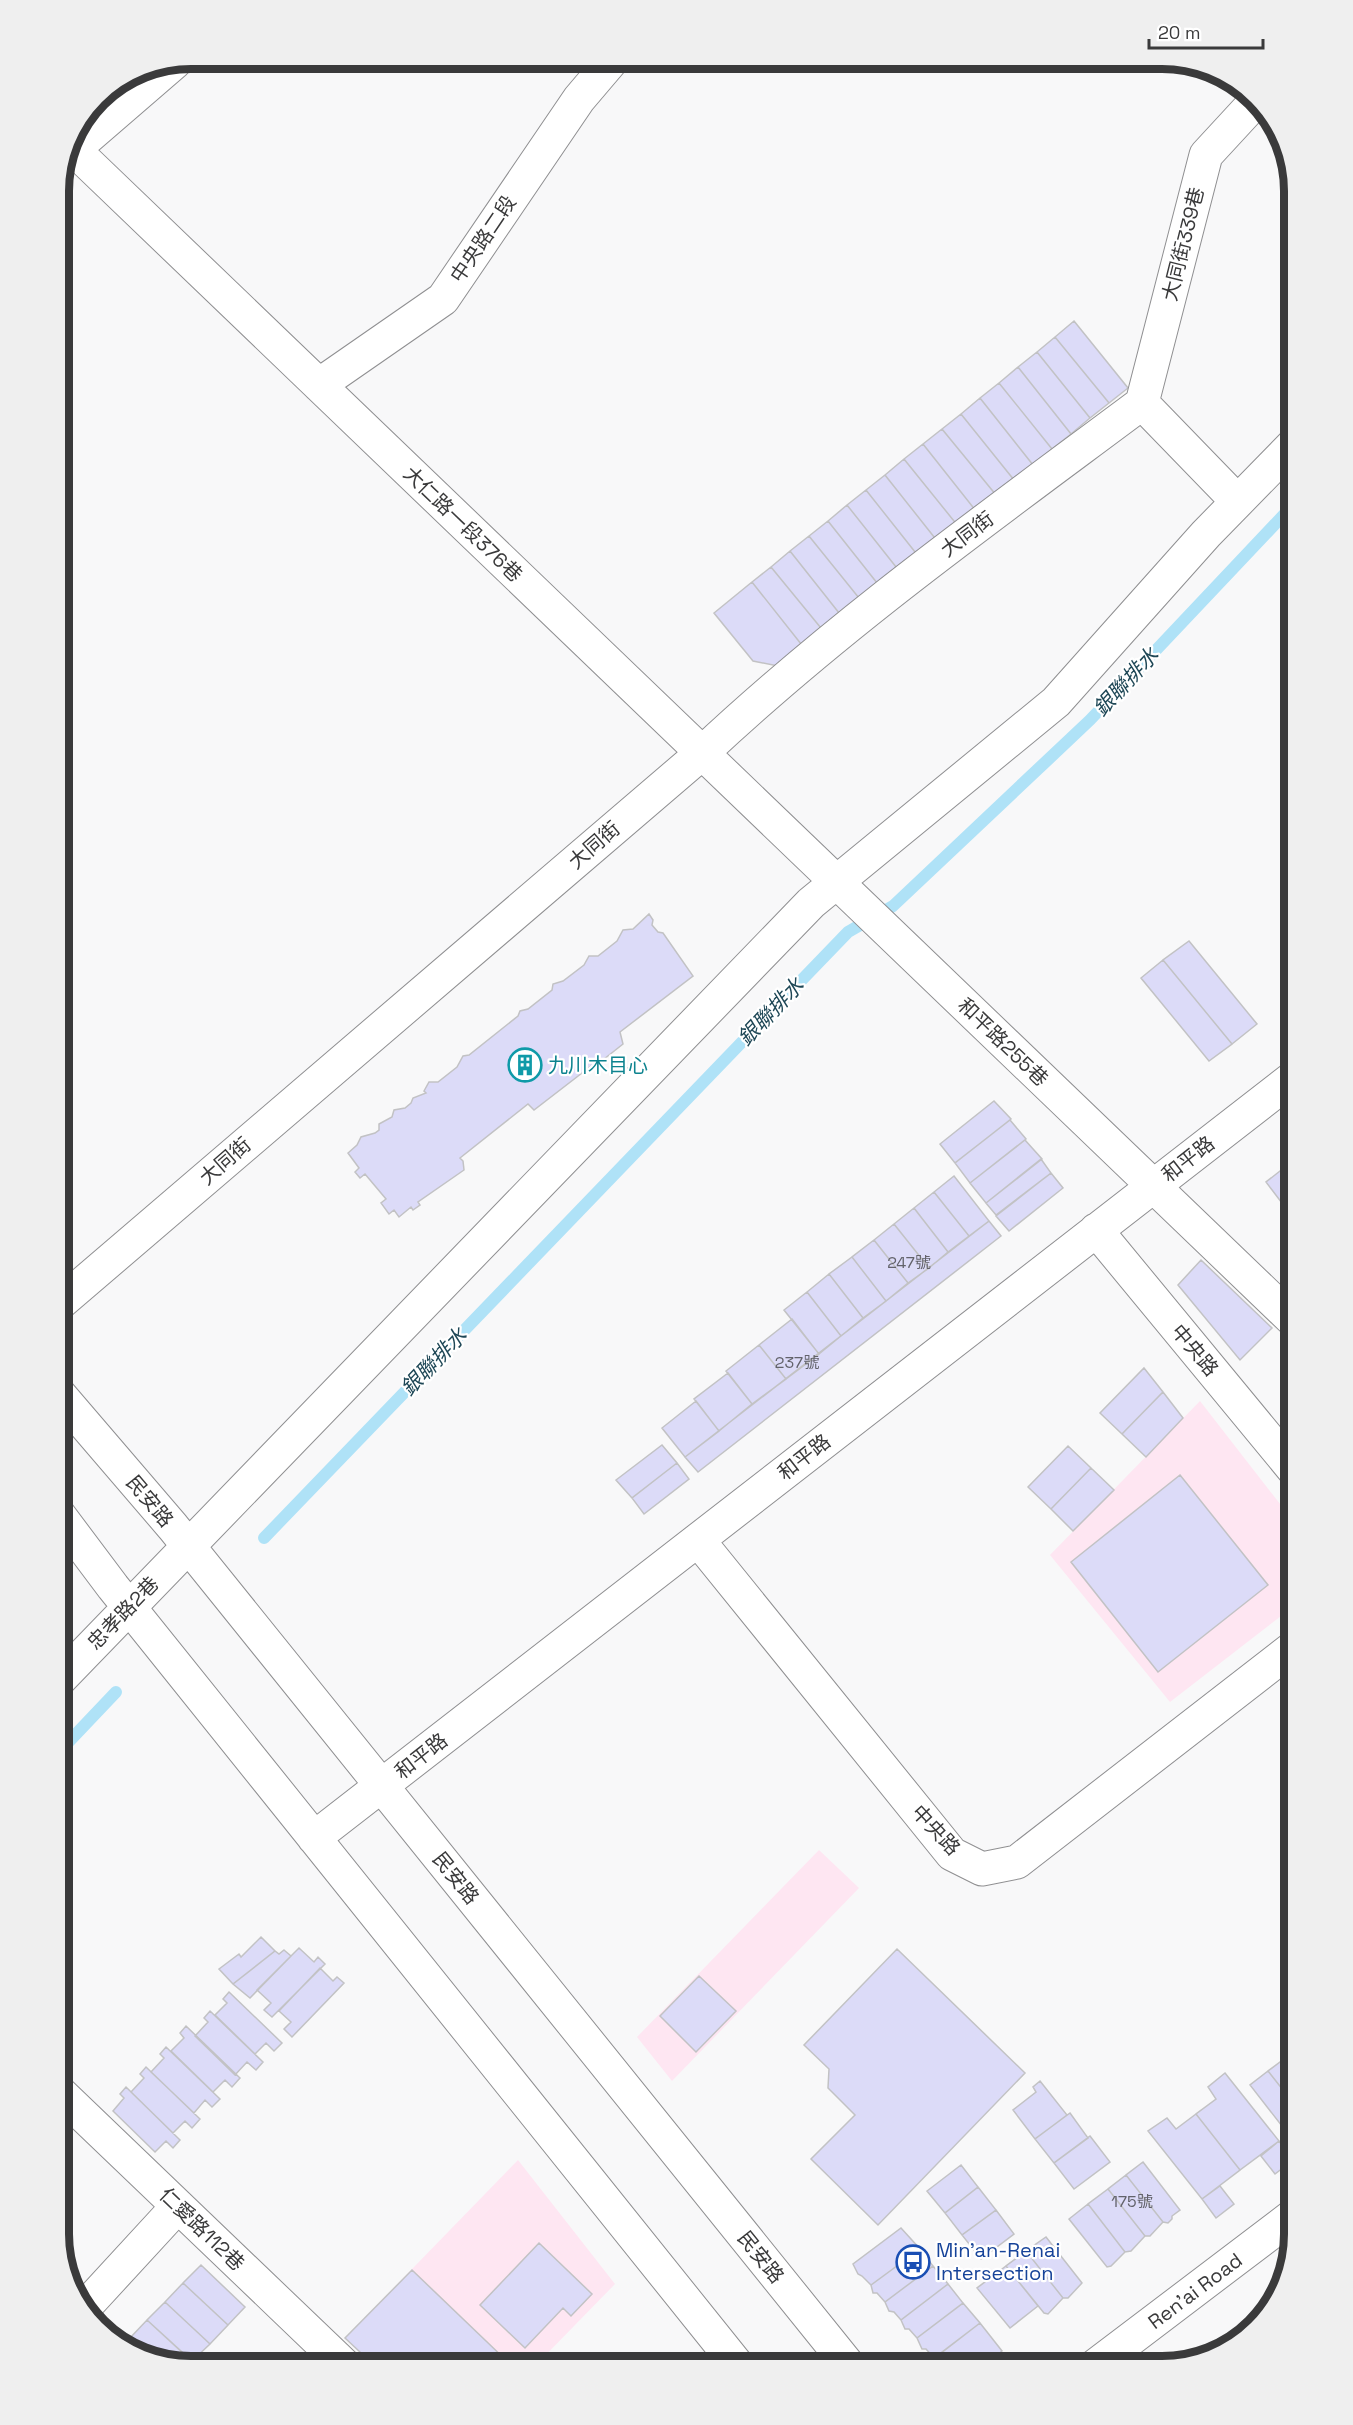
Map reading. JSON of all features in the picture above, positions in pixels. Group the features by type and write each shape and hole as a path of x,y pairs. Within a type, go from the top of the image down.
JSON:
{"street":[{"name":"中央路二段","path":"319,385 443,299 579,99 604,69"},
{"path":"80,141 163,72"},
{"name":"大同街339巷","path":"1142,403 1206,155 1250,107"},
{"name":"大仁路一段376巷","path":"74,155 319,385 845,890"},
{"path":"1142,403 1237,501"},
{"name":"大同街","path":"69,1295 702,754 757,701 952,545 1142,403"},
{"path":"188,1546 811,903 845,890 1056,702 1237,501 1284,454"},
{"name":"和平路255巷","path":"845,890 1284,1312"},
{"name":"和平路","path":"314,1838 1284,1085"},
{"name":"中央路","path":"1096,1230 1284,1458"},
{"name":"民安路","path":"69,1406 188,1546 841,2356"},
{"path":"69,1528 129,1607 730,2356"},
{"name":"中央路","path":"698,1540 952,1854 982,1869 1017,1862 1284,1655"},
{"name":"忠孝路2巷","path":"69,1669 188,1546"},
{"name":"仁愛路112巷","path":"69,2103 334,2356"},
{"path":"90,2302 177,2206"},
{"name":"Ren'ai Road","path":"1110,2356 1284,2229"}],"shaded area":[{"path":"1200,1401 1284,1509 1284,1614 1170,1702 1050,1555"},
{"path":"819,1850 859,1888 672,2081 637,2037"},
{"path":"518,2160 615,2284 545,2356 364,2356 345,2338"}],"building":[{"path":"1074,321 1128,388 1109,403 1055,337"},
{"path":"1055,337 1109,403 1090,418 1037,352"},
{"path":"1037,352 1090,418 1071,434 1018,367"},
{"path":"1018,367 1071,434 1052,449 999,383"},
{"path":"999,383 1052,449 1033,465 980,398"},
{"path":"980,398 1033,465 1014,480 961,414"},
{"path":"961,414 1014,480 996,495 942,429"},
{"path":"942,429 996,495 976,511 923,444"},
{"path":"923,444 976,511 958,526 904,459"},
{"path":"904,459 958,526 938,542 885,475"},
{"path":"885,475 938,542 919,557 866,490"},
{"path":"866,490 919,557 900,572 847,505"},
{"path":"847,505 900,572 881,588 828,521"},
{"path":"828,521 881,588 863,603 809,536"},
{"path":"809,536 863,603 843,618 790,551"},
{"path":"790,551 843,618 825,633 771,567"},
{"path":"771,567 825,633 805,649 752,582"},
{"path":"752,582 805,649 783,667 753,661 714,613"},
{"name":"九川木目心","path":"649,914 653,920 652,925 658,932 663,933 693,976 620,1032 623,1044 599,1063 596,1059 593,1061 595,1063 534,1110 528,1104 460,1158 463,1161 464,1170 418,1202 420,1205 413,1210 411,1207 399,1217 394,1210 389,1214 381,1203 386,1199 365,1174 360,1178 355,1172 359,1168 348,1153 357,1145 361,1137 379,1130 379,1124 392,1117 394,1110 405,1108 413,1098 426,1093 424,1091 429,1082 438,1082 457,1067 463,1056 469,1055 518,1016 520,1011 528,1009 552,990 553,984 563,981 584,965 589,956 598,956 617,941 623,930 633,929"},
{"path":"1189,941 1257,1024 1232,1044 1163,960"},
{"path":"1163,960 1232,1044 1209,1061 1141,978"},
{"path":"994,1101 1011,1119 955,1163 940,1144"},
{"path":"1010,1120 1026,1139 970,1183 955,1163"},
{"path":"1025,1140 1042,1159 986,1203 970,1183"},
{"path":"1041,1159 1051,1173 996,1215 986,1203"},
{"path":"1284,1168 1284,1206 1266,1182"},
{"path":"1051,1173 1063,1188 1009,1231 996,1216"},
{"path":"954,1176 989,1221 969,1236 934,1192"},
{"path":"934,1192 969,1236 948,1252 914,1208"},
{"path":"914,1208 948,1252 929,1268 894,1224"},
{"path":"989,1221 1001,1236 698,1472 685,1457"},
{"path":"894,1224 929,1268 908,1283 874,1240"},
{"path":"874,1240 908,1283 886,1301 852,1257"},
{"path":"852,1257 886,1301 863,1318 829,1274"},
{"path":"1201,1260 1272,1328 1240,1360 1178,1285"},
{"path":"829,1274 863,1318 841,1336 807,1292"},
{"path":"807,1292 841,1336 819,1354 784,1310"},
{"path":"792,1319 819,1354 786,1379 759,1345"},
{"path":"759,1345 786,1379 752,1404 726,1371"},
{"path":"1144,1368 1163,1392 1122,1434 1100,1413"},
{"path":"728,1373 752,1404 719,1431 694,1399"},
{"path":"1163,1392 1183,1418 1146,1457 1122,1434"},
{"path":"696,1401 719,1431 685,1457 662,1428"},
{"path":"662,1445 677,1463 632,1498 616,1480"},
{"path":"1068,1446 1091,1468 1051,1509 1028,1487"},
{"path":"677,1463 689,1479 644,1514 632,1498"},
{"path":"1091,1468 1114,1490 1073,1531 1051,1509"},
{"path":"1180,1475 1268,1585 1158,1672 1071,1562"},
{"path":"261,1937 275,1951 233,1984 219,1969 239,1954 241,1957"},
{"path":"299,1948 314,1962 318,1957 325,1964 272,2017 264,2010 271,2003 257,1990"},
{"path":"897,1949 1025,2073 878,2225 811,2159 855,2115 828,2088 829,2069 804,2045"},
{"path":"284,1950 291,1956 250,1998 233,1984 275,1951 279,1954"},
{"path":"320,1968 333,1981 337,1977 344,1983 292,2037 284,2029 291,2022 279,2011"},
{"path":"699,1976 736,2011 696,2052 660,2016"},
{"path":"229,1992 282,2043 274,2051 266,2043 255,2054 215,2015 227,2003 223,1999"},
{"path":"210,2011 263,2062 256,2070 247,2062 235,2075 195,2036 208,2022 204,2018"},
{"path":"186,2026 240,2078 232,2087 225,2080 213,2092 171,2051 184,2038 180,2033"},
{"path":"166,2047 220,2099 212,2107 205,2100 194,2113 151,2072 164,2058 160,2054"},
{"path":"1284,2059 1284,2091 1268,2071"},
{"path":"146,2067 200,2119 192,2128 185,2121 173,2133 131,2092 144,2078 140,2074"},
{"path":"1268,2071 1284,2091 1284,2129 1250,2085"},
{"path":"1225,2073 1279,2141 1240,2170 1196,2114 1216,2099 1208,2087"},
{"path":"1040,2081 1067,2115 1035,2139 1013,2110 1036,2092 1033,2087"},
{"path":"126,2087 180,2140 173,2148 166,2141 155,2152 113,2111 124,2098 120,2094"},
{"path":"1070,2113 1088,2138 1054,2163 1035,2139"},
{"path":"1196,2114 1240,2170 1202,2199 1148,2131 1167,2118 1176,2129"},
{"path":"1090,2136 1110,2162 1074,2189 1054,2163"},
{"path":"1279,2141 1284,2148 1284,2167 1275,2174 1261,2156"},
{"path":"1143,2162 1180,2210 1172,2216 1168,2223 1163,2222 1126,2175"},
{"path":"961,2165 978,2187 945,2213 927,2191"},
{"path":"1126,2175 1163,2222 1150,2236 1145,2236 1108,2189"},
{"path":"1220,2186 1234,2204 1216,2218 1202,2199"},
{"path":"978,2187 996,2210 962,2235 945,2213"},
{"path":"1108,2189 1145,2236 1131,2251 1125,2252 1088,2204"},
{"path":"1088,2204 1125,2252 1111,2266 1107,2267 1069,2219"},
{"path":"996,2210 1014,2234 981,2259 962,2235"},
{"path":"901,2228 920,2249 871,2285 858,2274 853,2264"},
{"path":"1046,2237 1082,2283 1068,2298 1063,2298 1026,2251"},
{"path":"539,2243 592,2294 571,2316 563,2308 525,2348 480,2305"},
{"path":"920,2249 933,2266 885,2302 877,2293 873,2293 871,2285"},
{"path":"1026,2251 1063,2298 1048,2314 1044,2313 1006,2266"},
{"path":"201,2265 245,2307 228,2325 183,2283"},
{"path":"933,2266 948,2284 901,2320 894,2312 889,2311 885,2302"},
{"path":"1006,2266 1038,2306 1010,2328 977,2288"},
{"path":"412,2270 502,2356 364,2356 345,2338"},
{"path":"183,2283 228,2325 210,2344 165,2302"},
{"path":"948,2284 963,2303 917,2338 909,2329 905,2329 901,2320"},
{"path":"165,2302 210,2344 197,2356 187,2356 147,2320"},
{"path":"963,2303 980,2323 937,2356 932,2356 926,2349 922,2349 917,2338"},
{"path":"147,2320 186,2356 151,2350 130,2338"},
{"path":"980,2323 1002,2351 996,2356 942,2356 940,2354"}],"waterway":[{"name":"銀聯排水","path":"264,1538 848,932 893,906 1090,720 1284,515"},
{"name":"銀聯排水","path":"69,1741 116,1692"}],"place":[{"name":"九川木目心","path":"525,1065"},
{"name":"Min'an-Renai Intersection","path":"913,2262"}]}
